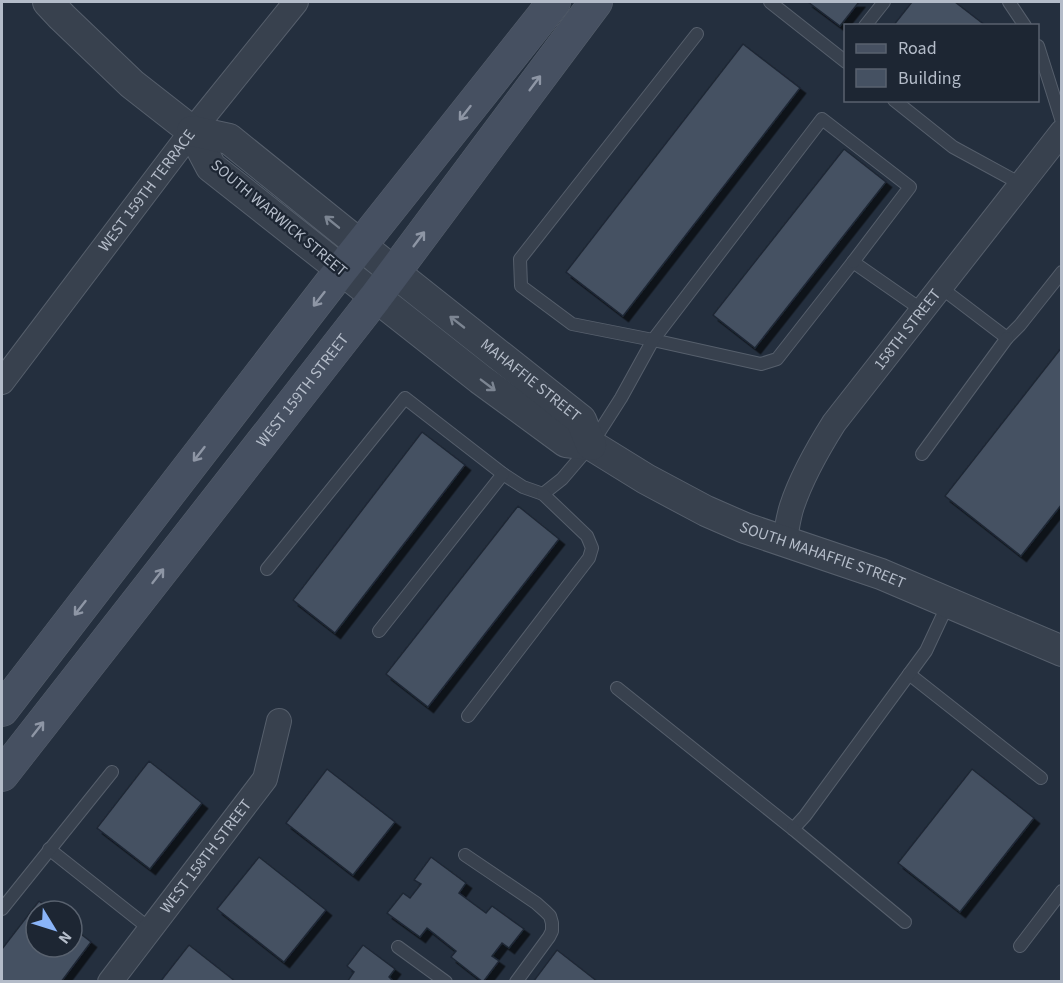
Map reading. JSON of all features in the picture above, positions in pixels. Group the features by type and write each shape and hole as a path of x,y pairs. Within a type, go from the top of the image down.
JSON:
{"main road":[{"path":"2,710 351,258 554,2"},
{"name":"WEST 159TH STREET","path":"2,775 385,285 596,2"}],"street":[{"name":"SOUTH WARWICK STREET","path":"48,2 132,84 192,131 229,139 351,258 385,285"},
{"name":"WEST 159TH TERRACE","path":"2,382 192,131 296,2"},
{"name":"158TH STREET","path":"784,542 791,508 811,460 834,423 1062,132"},
{"name":"MAHAFFIE STREET","path":"385,285 480,379 566,442 591,445"},
{"name":"SOUTH MAHAFFIE STREET","path":"591,445 646,479 706,511 745,528 881,574 1062,651"},
{"name":"WEST 158TH STREET","path":"110,981 265,778 279,721"}],"lane":[{"path":"770,2 844,56"},
{"path":"867,24 884,2"},
{"path":"1010,2 1024,24"},
{"path":"543,494 562,479 591,445 621,398 653,340 822,119 910,187 777,360 760,364 653,340 572,324 520,286 520,259 698,34"},
{"path":"1039,49 1062,122"},
{"path":"897,102 953,147 1021,184"},
{"path":"853,262 922,310"},
{"path":"922,454 1007,338 1062,272"},
{"path":"940,287 1007,338"},
{"path":"267,569 405,398 503,474 523,487 543,494 587,536 592,548 589,558 468,716"},
{"path":"379,631 503,474"},
{"path":"793,829 805,816 926,651 949,603"},
{"path":"909,674 1041,778"},
{"path":"617,688 905,922"},
{"path":"2,909 112,772"},
{"path":"49,849 150,929"},
{"path":"465,855 536,903 550,916 552,931 549,937 516,981"},
{"path":"1020,946 1062,891"},
{"path":"398,947 446,981"}],"building":[{"path":"808,2 859,2 840,26"},
{"path":"912,2 955,2 983,24 895,24"},
{"path":"743,44 800,88 623,316 566,272"},
{"path":"844,149 886,182 755,348 713,315"},
{"path":"1062,347 1062,504 1021,556 945,496"},
{"path":"422,432 465,465 335,633 293,600"},
{"path":"518,506 559,539 428,707 386,674"},
{"path":"149,761 202,803 150,869 97,828"},
{"path":"327,769 395,822 353,875 286,823"},
{"path":"972,769 1034,818 960,912 898,863"},
{"path":"259,857 326,910 284,962 217,909"},
{"path":"431,857 466,883 459,893 486,913 492,906 524,929 509,948 502,943 492,956 499,961 483,982 451,957 456,951 427,928 420,937 387,913 403,893 410,898 421,884 414,880"},
{"path":"24,920 24,959 78,959 61,982 3,982 2,949"},
{"path":"84,936 91,942 84,951"},
{"path":"189,945 236,982 160,982"},
{"path":"363,945 395,969 389,977 394,982 347,982 354,972 347,966"},
{"path":"557,950 598,982 533,982"}]}
